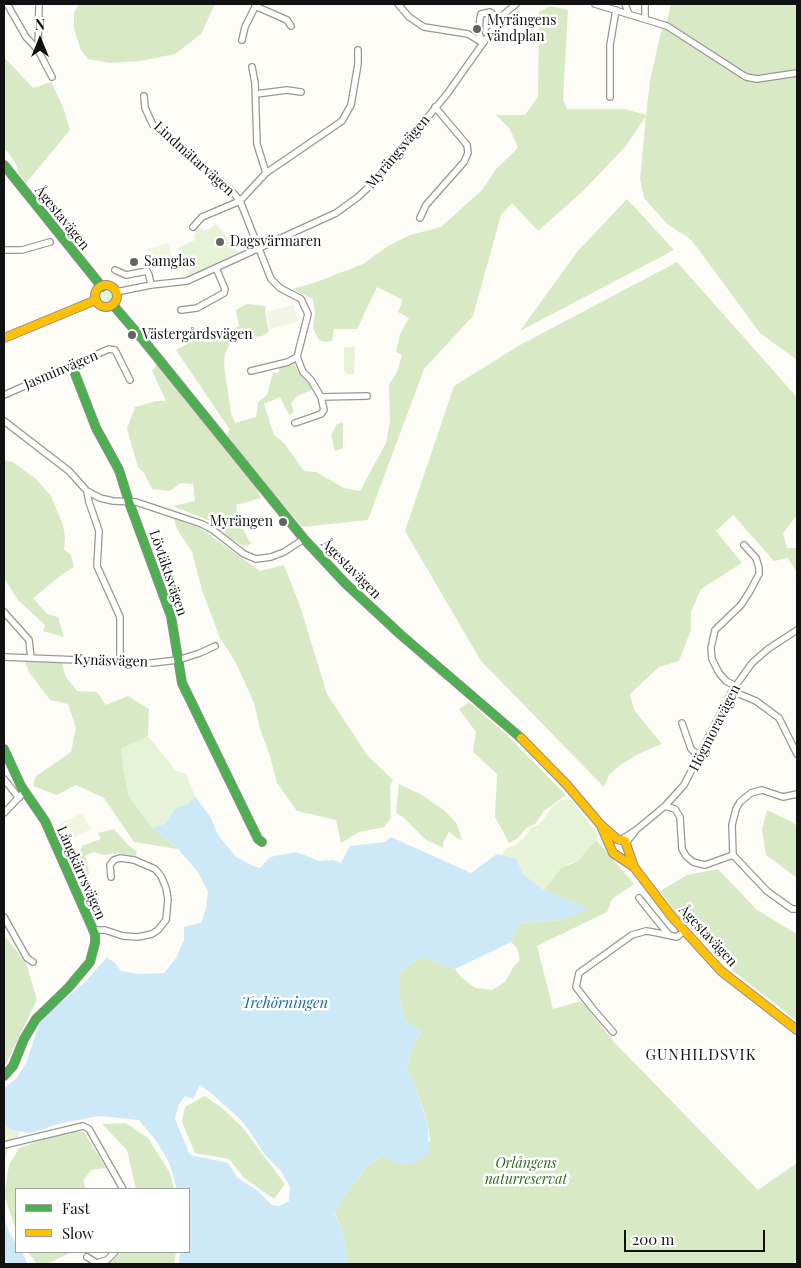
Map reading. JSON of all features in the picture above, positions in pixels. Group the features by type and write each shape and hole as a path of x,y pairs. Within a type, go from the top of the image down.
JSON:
{"main road":[{"name":"Ågestavägen","path":"4,165 102,287"},
{"path":"110,286 116,292 117,299 113,305 106,307 98,304 96,300 97,291 102,287 110,286"},
{"path":"4,338 96,300"},
{"name":"Ågestavägen","path":"113,305 304,539 345,583 401,635 518,735 567,785 600,824 623,842 634,867 684,931 721,970 797,1030"},
{"name":"Lövtäktsvägen","path":"72,366 96,428 119,470 170,616 182,683 258,839 262,842"},
{"name":"Långkärrsvägen","path":"4,749 22,795 45,821 95,934 95,943 90,962 69,987 36,1019 24,1039 13,1066 4,1076"},
{"name":"Ågestavägen","path":"600,824 611,851 634,867"},
{"path":"610,846 614,840 623,842 622,855 618,855"}],"street":[{"path":"8,4 26,37 38,50 52,77"},
{"path":"38,50 40,4"},
{"path":"398,4 409,18 424,27 468,34 483,43"},
{"name":"Myrängsvägen","path":"116,292 151,285 188,281 259,247 331,216 358,197 373,183 456,82 500,19 516,4"},
{"path":"595,4 667,26 746,77 757,79 797,73"},
{"path":"625,4 629,14"},
{"path":"645,4 645,19"},
{"path":"242,40 256,5 287,20 291,26"},
{"path":"610,96 610,51 616,10"},
{"path":"483,43 479,34 481,14 490,12 500,19"},
{"path":"193,227 202,217 240,201 266,173 336,127 346,117 351,106 358,64 358,50"},
{"path":"252,67 256,94 257,144 266,173"},
{"path":"256,94 287,90 301,92"},
{"name":"Lindmätarvägen","path":"144,96 145,108 153,125 230,189 240,201 271,279 280,288 301,299 308,314 297,357"},
{"path":"420,218 426,205 464,162 468,154 467,145 435,107"},
{"path":"4,250 22,250 50,242"},
{"path":"181,310 197,308 224,293 216,268"},
{"path":"115,270 126,275 147,271 150,275 151,285"},
{"name":"Jasminvägen","path":"4,395 112,349 116,352 130,380"},
{"path":"250,370 288,362 297,357 303,372 311,380 321,397 324,410 321,414 296,423"},
{"path":"321,397 366,396"},
{"path":"4,422 69,471 88,491 107,500 136,502 202,524 213,530 244,554 256,559 271,557 284,552 304,539"},
{"path":"88,491 89,502 99,531 97,566 116,604 120,617 120,662"},
{"path":"744,545 756,558 759,574 741,605 715,630 711,648 712,659 719,673 726,681 779,718 797,754"},
{"path":"4,612 29,640 31,658"},
{"name":"Högmoravägen","path":"623,842 665,806 684,785 734,688 752,663 768,649 797,630"},
{"name":"Kynäsvägen","path":"4,657 152,663 178,660 215,646"},
{"path":"682,723 692,749 700,756"},
{"path":"4,779 22,795 4,813"},
{"path":"797,794 783,797 762,790 751,793 736,809 732,819 733,855 767,891 792,909 797,909"},
{"path":"665,806 675,809 680,817 682,850 693,862 705,865 733,855"},
{"path":"92,930 138,937 158,930 166,920 168,899 166,888 161,876 155,869 134,860 120,858 114,860 110,865 111,877"},
{"path":"638,898 669,936"},
{"path":"4,916 27,958 33,962"},
{"path":"613,1032 576,987 579,972 632,935 646,931 677,937 684,931"},
{"path":"4,1145 83,1126 89,1129 123,1188"},
{"path":"87,1257 97,1262 107,1260 114,1253"}],"green space":[{"path":"79,4 215,4 201,34 175,54 140,61 110,63 88,59 81,50 74,29 74,13"},
{"path":"671,4 797,4 797,360 760,333 696,246 688,237 668,225 644,198 640,179 646,116 625,147 583,191 538,231 512,203 501,215 473,316 424,369 368,520 302,527 247,462 227,435 230,430 176,350 196,339 207,342 239,326 236,310 247,304 266,306 265,311 269,332 262,336 241,338 230,344 225,353 224,365 231,413 235,423 256,417 258,402 267,395 273,373 279,372 279,367 294,363 298,372 308,382 312,390 297,396 291,404 294,412 289,415 280,397 264,404 274,435 284,443 304,471 316,472 344,488 360,491 386,443 390,421 389,385 397,372 402,355 396,352 400,334 409,318 398,312 403,300 377,287 357,329 334,329 332,341 325,342 319,340 313,328 315,313 313,299 292,289 314,283 363,264 388,246 410,235 441,227 482,190 496,169 518,148 510,129 496,115 525,115 538,97 539,12 550,6 568,10 563,99 567,109 625,109 646,115 650,81 661,32 668,17"},
{"path":"4,57 33,88 51,82 63,107 70,130 26,183 19,174 16,164 4,149"},
{"path":"627,199 674,250 520,331 577,252"},
{"path":"216,224 238,251 237,253 189,277 178,248 195,240 194,236 197,230 201,228 207,230"},
{"path":"168,243 172,258 150,264 146,249"},
{"path":"677,262 795,395 797,400 797,515 783,533 787,548 797,548 797,573 788,558 774,561 733,515 716,531 742,563 701,589 691,612 691,630 679,661 659,667 630,694 634,710 662,744 638,754 619,766 609,775 604,787 481,661 405,531 454,386 520,345"},
{"path":"107,288 112,290 114,295 112,300 107,302 102,300 100,295 102,290"},
{"path":"294,305 298,322 270,329 266,312"},
{"path":"344,347 355,347 354,374 346,374 344,371"},
{"path":"158,364 256,486 261,498 236,505 238,520 251,544 243,546 230,538 215,523 173,506 195,501 193,484 181,483 170,491 152,489 144,473 138,467 127,429 135,407 156,401 166,401 152,370"},
{"path":"343,422 343,448 335,451 331,435 337,424"},
{"path":"4,460 13,462 36,479 51,496 63,525 64,549 71,555 74,567 33,598 47,614 58,617 64,637 43,631 45,625 18,600 4,578"},
{"path":"174,519 200,528 260,571 284,565 300,606 327,694 367,755 393,780 390,786 391,818 384,827 359,832 341,843 336,820 297,811 277,783 254,703 236,663 220,638 202,590 192,552 177,529"},
{"path":"25,662 62,663 66,677 77,691 97,692 106,705 128,696 149,709 148,736 121,749 124,773 129,796 152,828 178,849 134,842 104,798 76,785 57,795 33,786 35,777 71,752 76,728 68,704 50,700 29,672"},
{"path":"469,702 506,734 566,795 544,811 535,824 526,828 518,838 509,843 495,817 497,774 473,752 476,732 459,709"},
{"path":"148,736 176,771 186,774 195,796 188,804 174,810 166,823 152,828 129,796 121,749"},
{"path":"399,784 422,795 444,810 457,824 462,840 449,832 443,842 443,848 426,840 403,817 396,813"},
{"path":"563,799 572,801 597,833 597,841 589,847 578,861 561,868 544,890 523,874 516,858 502,855 506,848 514,846 524,838 531,828 540,824 552,807"},
{"path":"767,810 794,823 797,827 797,878 766,855 762,829"},
{"path":"82,813 91,829 66,841 58,825"},
{"path":"114,829 137,852 136,856 117,853 104,855 94,852 85,856 89,873 85,877 76,878 69,862 78,856 82,846 101,839 98,833"},
{"name":"Orlångens naturreservat","path":"597,841 634,884 612,899 607,912 537,946 553,1009 581,1001 614,1042 758,1190 797,1163 797,1257 794,1264 348,1264 342,1229 334,1212 343,1197 366,1168 381,1156 430,1141 428,1125 422,1106 407,1069 412,1049 421,1032 408,1023 403,1016 399,990 399,974 422,957 455,969 461,977 475,988 492,990 505,982 514,966 520,960 517,948 511,942 519,923 560,920 589,909 544,890 561,868 578,861 589,847"},
{"path":"718,869 757,910 797,934 797,1021 728,967 684,921 680,920 660,891 687,875"},
{"path":"4,935 26,963 37,1000 4,1066"},
{"path":"205,1096 222,1108 242,1127 285,1184 274,1199 244,1178 229,1159 195,1153 182,1122 185,1107"},
{"path":"4,1123 11,1130 21,1132 4,1160"},
{"path":"126,1123 148,1138 170,1173 174,1188 136,1188 127,1150 102,1124"},
{"path":"69,1131 84,1132 106,1168 91,1170 83,1181 86,1188 15,1188 15,1227 4,1195 9,1165 19,1148"},
{"path":"29,1253 72,1253 47,1264 37,1264"},
{"path":"121,1253 176,1253 174,1264 108,1264"}],"water":[{"name":"Trehörningen","path":"195,796 211,818 218,835 236,857 260,868 270,857 296,852 320,861 333,860 341,863 350,846 385,842 391,837 471,873 497,854 516,858 523,874 544,890 590,909 560,920 519,923 511,942 455,969 422,957 399,974 399,990 403,1016 408,1023 421,1032 412,1049 407,1069 415,1086 428,1126 429,1153 413,1163 399,1164 381,1156 366,1168 343,1197 334,1213 342,1229 348,1264 179,1264 180,1253 190,1253 190,1188 177,1188 169,1162 157,1142 139,1120 99,1116 62,1123 30,1133 11,1130 4,1123 4,1088 16,1079 26,1063 40,1022 55,1006 87,980 107,957 121,971 138,974 164,973 176,958 184,940 184,927 201,923 206,909 208,891 197,871 178,849 152,828 166,823 174,810 188,804","holes":["200,1085 239,1118 265,1155 281,1171 290,1187 289,1201 279,1206 272,1205 258,1191 237,1177 228,1163 190,1155 175,1119 178,1106 185,1096 193,1099"]},
{"path":"4,1218 15,1242 15,1253 22,1253 28,1264 4,1264"}],"traffic: fast":[{"path":"4,165 102,287"},
{"path":"113,305 304,539 345,583 401,635 521,738"},
{"path":"72,366 96,428 119,470 171,616 182,683 258,839 262,842"},
{"path":"4,749 21,786 45,821 95,934 95,943 90,962 69,987 36,1019 24,1039 13,1066 4,1076"}],"traffic: slow":[{"path":"106,285 114,288 117,296 114,304 106,307 98,304 95,296 98,288 106,285"},
{"path":"4,338 96,300"},
{"path":"521,738 567,785 600,824 617,839 625,841 634,867"},
{"path":"602,828 613,853 634,867 672,917 721,971 797,1030"}],"place":[{"name":"Myrängens vändplan","path":"477,29"},
{"name":"Dagsvärmaren","path":"220,242"},
{"name":"Samglas","path":"134,262"},
{"name":"Västergårdsvägen","path":"132,335"},
{"name":"Myrängen","path":"283,522"}],"district":[{"name":"GUNHILDSVIK","path":"701,1055"}]}
